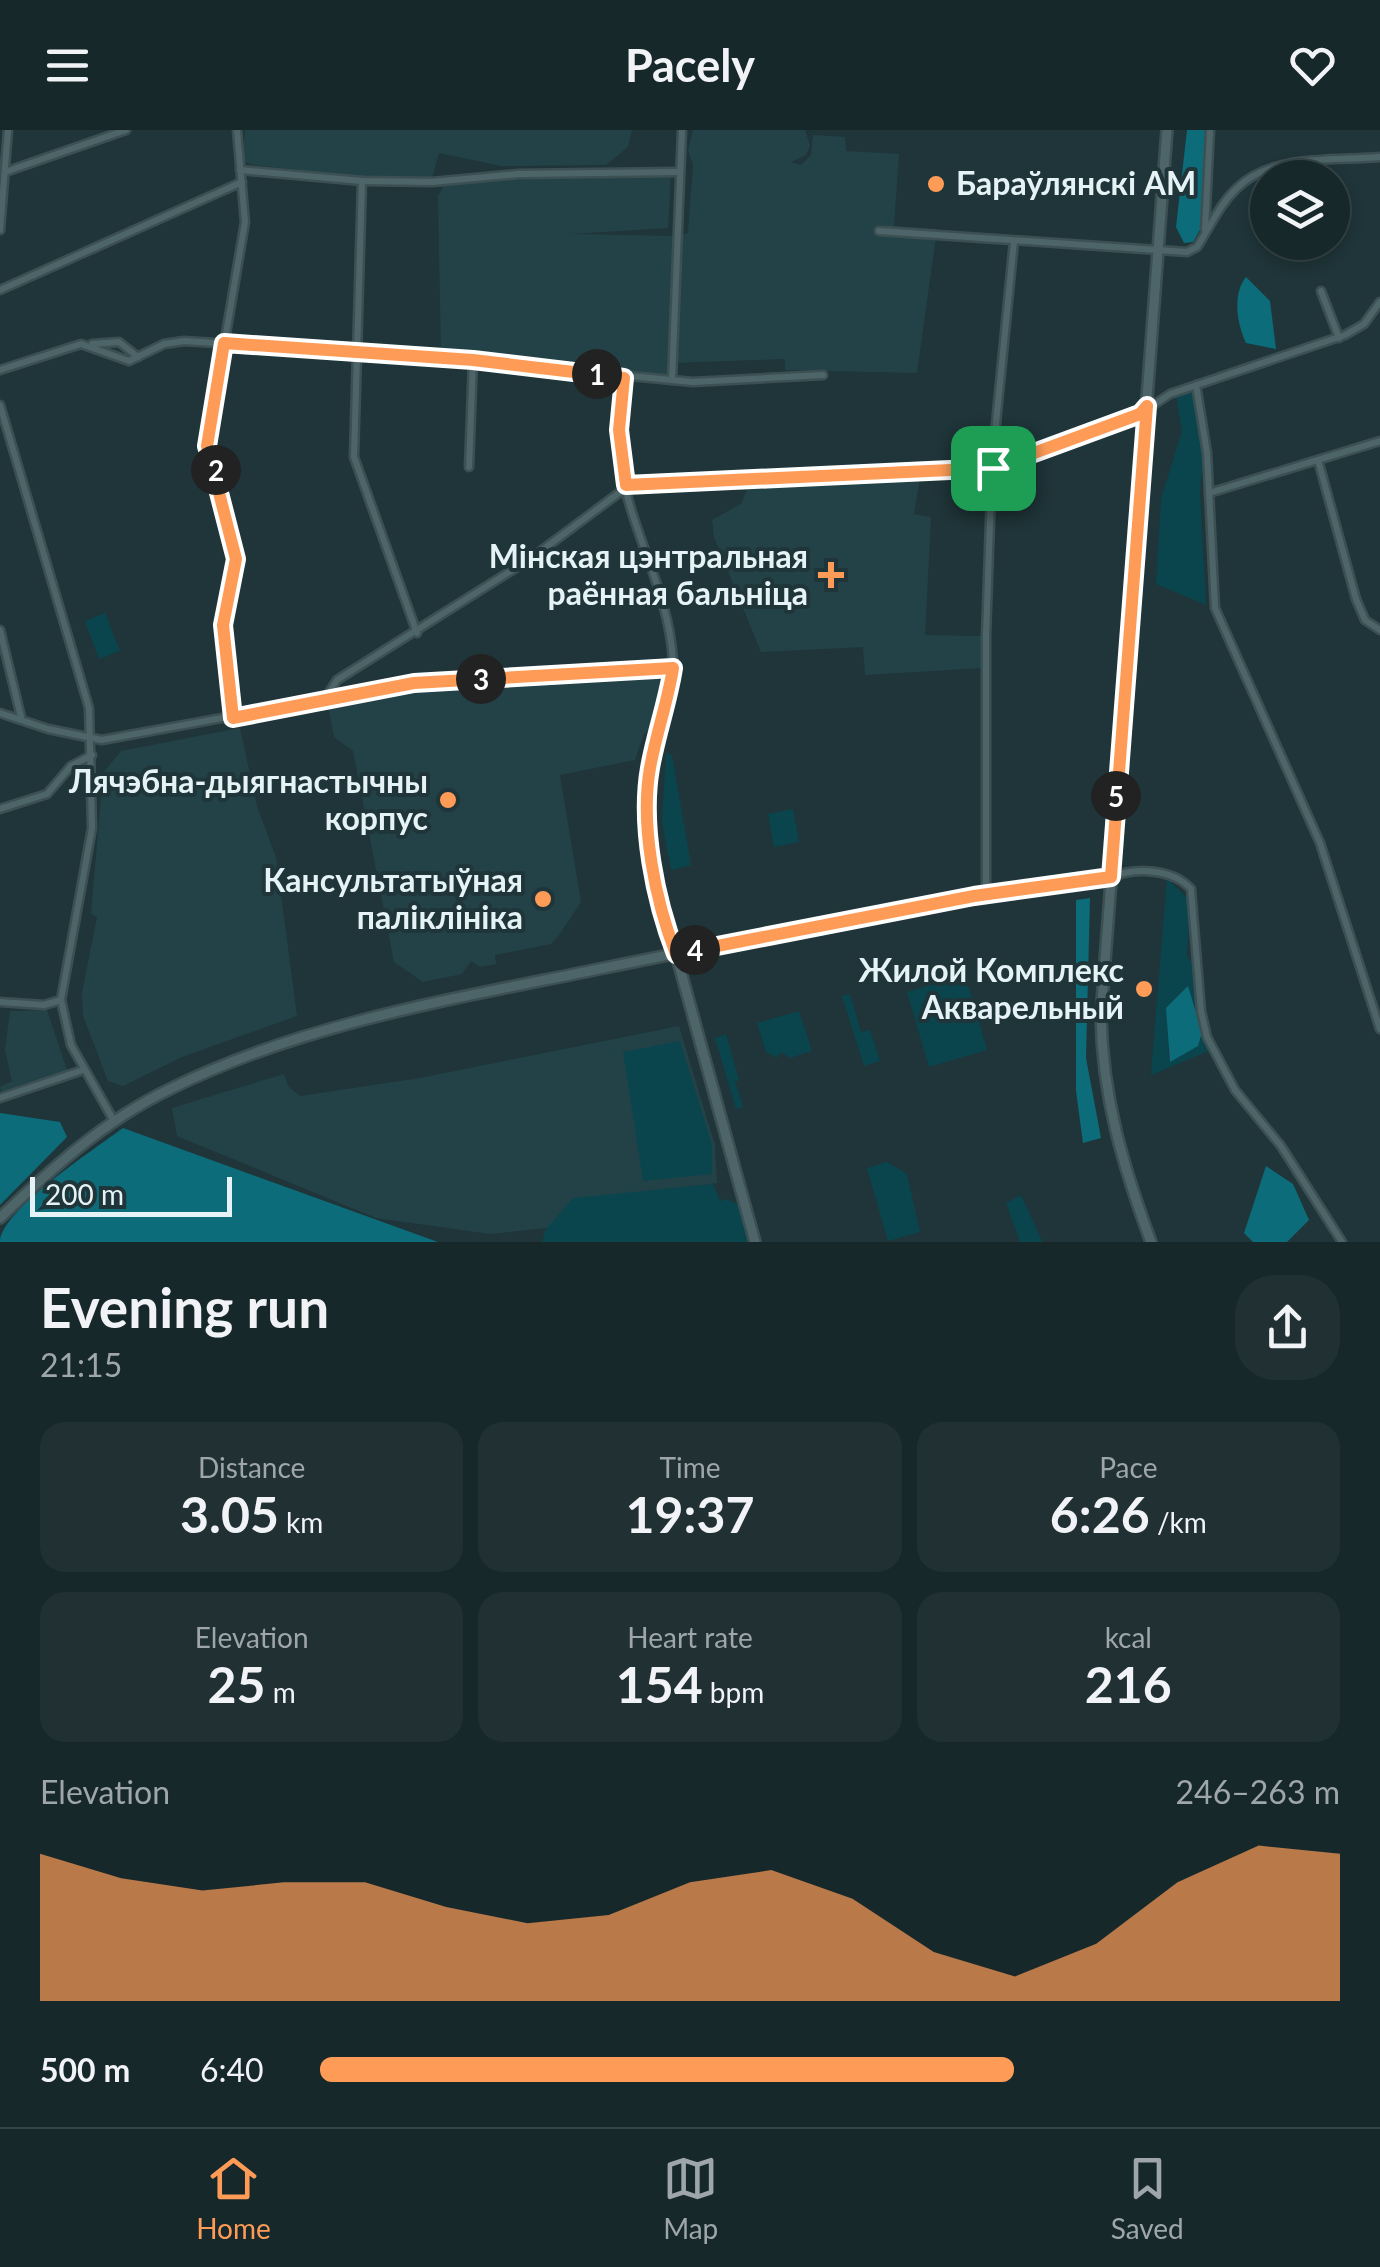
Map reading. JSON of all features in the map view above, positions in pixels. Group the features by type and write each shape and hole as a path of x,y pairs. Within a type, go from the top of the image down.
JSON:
{"main road":[{"path":"1151,1242 1118,1154 1102,1066 1100,1014 1168,130"},
{"path":"0,1218 114,1121 204,1073 289,1044 421,1007 676,954 986,894 1111,877"},
{"path":"676,954 754,1242"}],"street":[{"path":"0,230 8,130"},
{"path":"5,172 126,130"},
{"path":"233,718 223,625 236,559 207,446 245,222 236,130"},
{"path":"672,380 681,244 678,172 682,130"},
{"path":"1205,233 1210,130"},
{"path":"878,231 1190,252 1236,189 1258,173 1313,161 1380,158"},
{"path":"240,170 362,181 678,172"},
{"path":"362,181 356,472 417,633"},
{"path":"0,290 242,182"},
{"path":"986,894 986,636 993,468 1014,241"},
{"path":"1321,291 1338,338"},
{"path":"325,699 337,680 417,633 568,532 626,485 993,468 1140,414 1147,406 1196,384 1338,338 1364,324 1380,302"},
{"path":"0,370 60,347 86,344 119,342 138,357"},
{"path":"86,344 128,361 172,342 224,343 520,364 624,378 823,375"},
{"path":"469,467 473,360"},
{"path":"624,378 619,430 626,485 663,594 673,668 650,770 648,806 654,864 676,954"},
{"path":"1196,384 1204,417 1216,608 1320,843 1380,1029"},
{"path":"0,405 84,684 92,740 86,874 64,963 60,1000 82,1070 114,1121"},
{"path":"1209,494 1380,440"},
{"path":"1318,460 1356,600 1365,620 1380,630"},
{"path":"0,630 22,718"},
{"path":"0,712 92,740 414,683 673,668"},
{"path":"0,809 47,794 72,766 92,755"},
{"path":"1111,877 1125,872 1160,874 1176,877 1191,890 1201,1010 1207,1037 1235,1090 1281,1146 1342,1242"},
{"path":"0,1002 44,1005 60,1000"},
{"path":"0,1098 82,1070"}],"shaded area":[{"path":"245,130 632,130 628,147 606,165 501,166 439,153 432,178 362,177 254,165 242,161"},
{"path":"693,130 805,130 810,146 806,155 791,162 801,165 811,155 813,135 845,137 846,151 899,154 894,226 937,229 917,373 785,370 785,359 670,363 668,376 441,353 438,196 446,182 671,174 668,228 570,234 677,236 688,233 693,165 688,150"},
{"path":"1187,130 1211,130 1200,230 1193,242 1184,243 1176,227"},
{"path":"1246,277 1270,301 1276,349 1246,343 1237,309"},
{"path":"1189,392 1197,397 1204,454 1200,490 1206,605 1156,584 1161,499 1182,431 1176,395"},
{"name":"Мінская цэнтральная раённая бальніца","path":"920,477 914,514 931,517 925,635 981,636 981,668 865,675 863,647 761,652 714,537 712,520 741,504 750,482"},
{"path":"105,613 120,651 99,659 85,621"},
{"path":"653,674 664,683 652,728 644,734 635,760 560,775 581,902 551,944 495,955 496,964 480,967 471,961 462,974 423,982 394,962 353,751 334,737 328,705 449,686 528,685"},
{"path":"240,728 257,806 276,857 297,1016 182,1057 123,1086 108,1081 83,1016 82,993 97,917 91,914 103,773 121,751"},
{"path":"666,753 672,755 691,865 671,870 662,822"},
{"path":"793,809 799,842 774,847 768,814"},
{"path":"1167,878 1190,901 1187,956 1192,963 1199,1016 1211,1050 1151,1075","holes":["1188,986 1202,1032 1169,1061 1168,1048"]},
{"path":"1090,898 1086,1058 1101,1138 1083,1143 1076,1091 1076,900"},
{"path":"965,975 987,1050 929,1067 907,992"},
{"path":"1188,986 1202,1032 1198,1046 1170,1062 1166,1008"},
{"path":"850,994 861,1032 870,1030 880,1061 864,1066 842,996"},
{"path":"47,1010 67,1070 2,1095 0,1087 12,1081 5,1050 10,1011"},
{"path":"799,1011 812,1051 790,1058 781,1052 777,1058 766,1052 757,1023"},
{"path":"679,1026 715,1145 717,1183 585,1199 557,1227 490,1234 376,1218 177,1136 172,1108 284,1074 288,1086 300,1096 420,1078"},
{"path":"726,1034 743,1107 736,1109 715,1038"},
{"path":"680,1041 712,1145 712,1174 643,1181 623,1052"},
{"path":"0,1113 60,1122 67,1137 0,1205"},
{"path":"123,1128 438,1242 0,1242 4,1229 32,1198"},
{"path":"887,1162 907,1174 920,1232 888,1241 867,1168"},
{"path":"1266,1166 1293,1184 1309,1220 1287,1242 1253,1242 1244,1233"},
{"path":"713,1184 720,1201 727,1199 739,1205 750,1242 542,1242 546,1229 573,1198"},
{"path":"1021,1195 1041,1242 1020,1242 1006,1203"}],"place":[{"name":"Бараўлянскі АМ","path":"936,184"},
{"name":"Мінская цэнтральная раённая бальніца","path":"831,575"},
{"name":"Лячэбна-дыягнастычны корпус","path":"448,800"},
{"name":"Кансультатыўная паліклініка","path":"543,899"},
{"name":"Жилой Комплекс Акварельный","path":"1144,989"}],"route":[{"path":"224,343 520,364 624,378 619,430 626,485 787,474 993,468 1140,414 1147,406 1111,877 974,896 676,954 651,847 648,806 656,736 673,668 414,683 233,718 223,625 236,559 207,446 224,343"}]}
